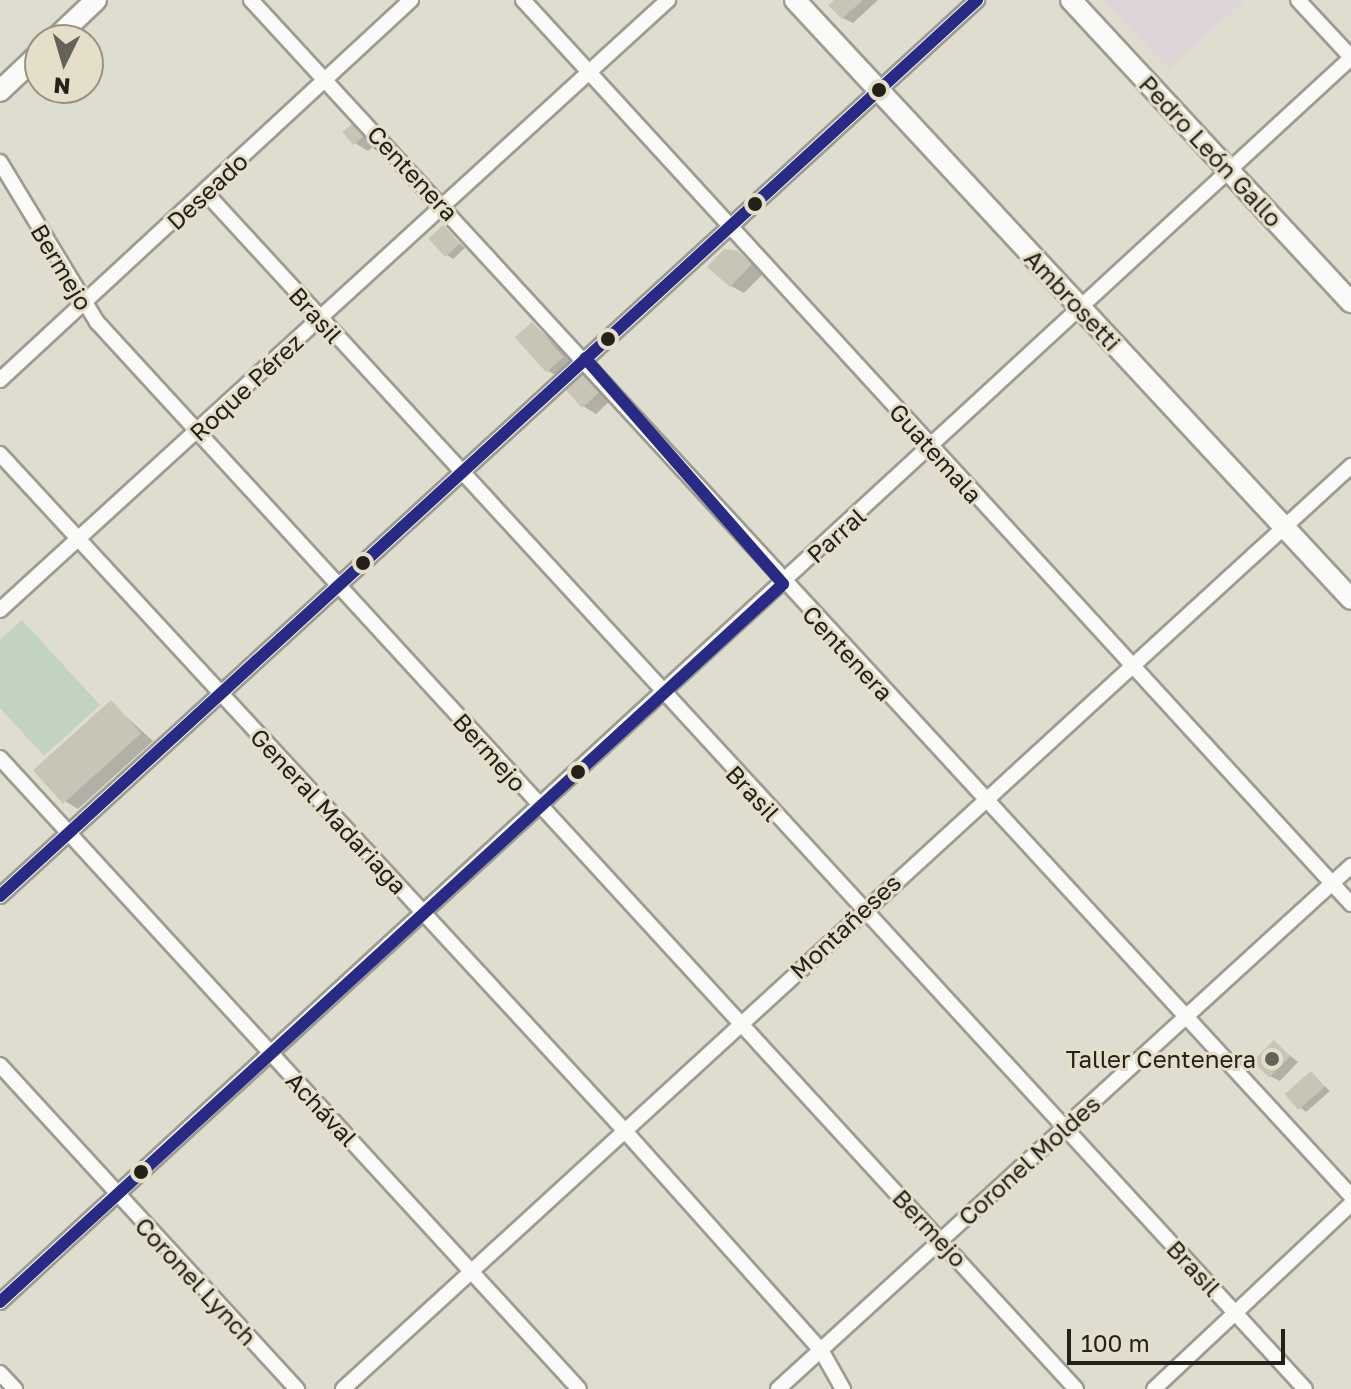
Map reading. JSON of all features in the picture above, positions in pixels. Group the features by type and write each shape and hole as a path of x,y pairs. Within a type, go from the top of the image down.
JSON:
{"street":[{"path":"71,24 96,0"},
{"name":"Centenera","path":"251,0 585,358 783,584 1351,1196"},
{"name":"Deseado","path":"0,380 206,193 411,0"},
{"name":"Guatemala","path":"523,0 1351,904"},
{"name":"Roque Pérez","path":"0,610 668,0"},
{"name":"Ambrosetti","path":"795,0 1351,599"},
{"path":"0,896 977,0"},
{"name":"Pedro León Gallo","path":"1071,0 1351,302"},
{"path":"1298,0 1351,58"},
{"name":"Parral","path":"0,1302 664,695 1351,58"},
{"path":"0,91 24,68"},
{"name":"Bermejo","path":"0,162 83,303 540,807 942,1239 1076,1389"},
{"name":"Brasil","path":"206,193 458,473 1305,1389"},
{"name":"General Madariaga","path":"0,454 624,1130 821,1350 843,1389"},
{"name":"Montañeses","path":"343,1389 1131,663 1351,466"},
{"name":"Achával","path":"0,758 579,1389"},
{"name":"Coronel Moldes","path":"778,1389 1351,866"},
{"name":"Coronel Lynch","path":"0,1065 297,1389"},
{"path":"1154,1389 1351,1204"},
{"path":"0,1373 15,1389"}],"shaded area":[{"path":"1101,0 1243,0 1244,1 1169,69"}],"green space":[{"path":"22,620 100,705 44,756 0,708 0,640"}],"building":[{"path":"834,0 863,0 842,19 828,5"},
{"path":"353,123 364,136 353,145 342,132"},
{"path":"443,225 460,243 445,257 428,239"},
{"path":"724,249 738,251 752,264 730,287 707,267"},
{"path":"532,322 563,357 546,372 515,337"},
{"path":"586,372 602,390 582,408 566,390"},
{"path":"111,700 141,733 63,804 33,770"},
{"name":"Taller Centenera","path":"1274,1040 1290,1056 1269,1077 1253,1061"},
{"path":"1311,1071 1325,1087 1298,1110 1285,1094"}],"transit line":[{"path":"0,896 977,0"},
{"path":"0,1302 783,584 585,358"}],"place":[{"name":"Taller Centenera","path":"1272,1059"}]}
